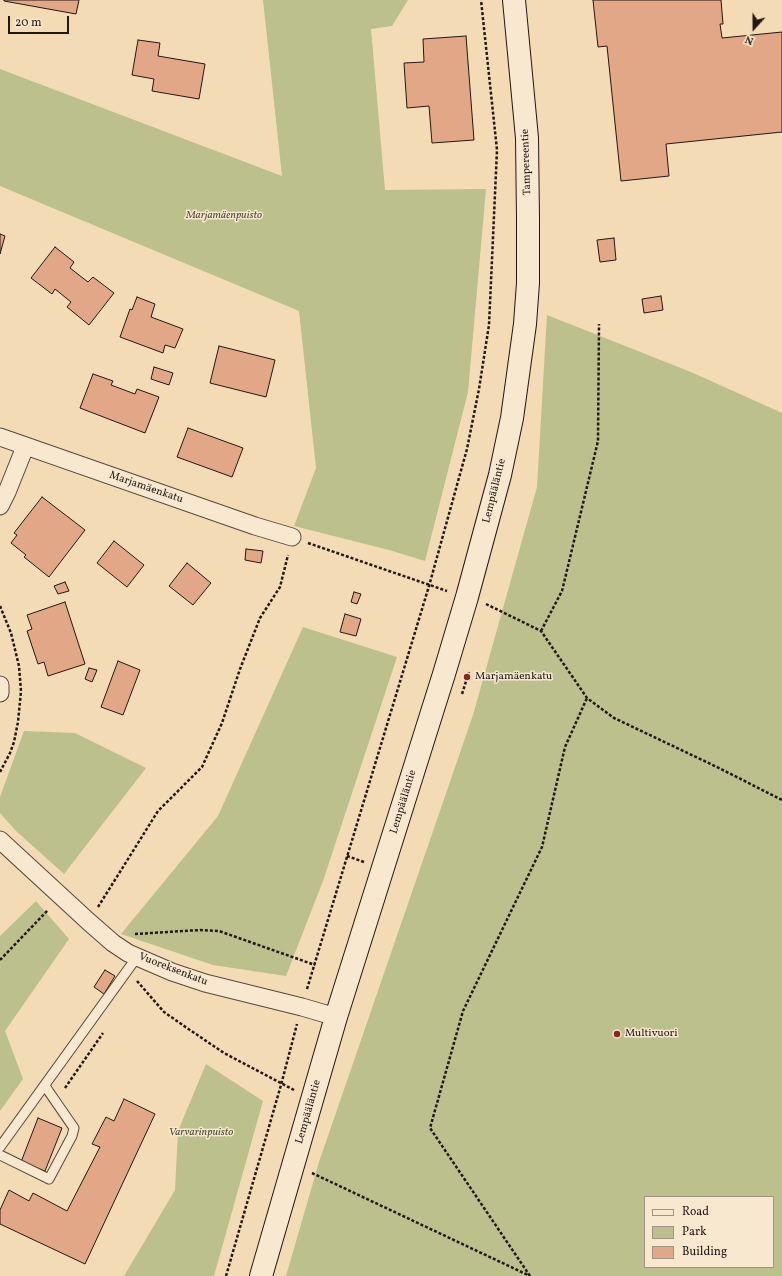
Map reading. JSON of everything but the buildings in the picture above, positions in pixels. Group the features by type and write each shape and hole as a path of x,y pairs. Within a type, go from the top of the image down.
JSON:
{"main road":[{"name":"Tampereentie","path":"514,0 526,138 528,283 525,324"},
{"name":"Lempääläntie","path":"262,1276 336,1017 444,674 496,490 512,418 525,324"}],"street":[{"name":"Marjamäenkatu","path":"0,437 25,447 292,538"},
{"path":"0,506 25,447"},
{"path":"0,685 0,693"},
{"name":"Vuoreksenkatu","path":"0,840 113,943 137,957 172,972 205,983 336,1017"}],"lane":[{"path":"0,1147 137,957"},
{"path":"0,1155 49,1179 72,1136 74,1128 45,1086"}],"path":[{"path":"226,1276 282,1085 302,1007 429,586 467,450 479,390 489,325 497,150 481,0"},
{"path":"541,631 562,591 598,442 598,324"},
{"path":"89,922 158,811 202,767 222,722 240,669 260,618 280,588 292,538 429,586"},
{"path":"488,605 541,631 587,698 614,718 782,800"},
{"path":"530,1276 430,1128 463,1011 542,847 565,747 587,698"},
{"path":"347,856 364,862"},
{"path":"0,960 51,906"},
{"path":"113,943 119,936 200,930 218,931 315,965"},
{"path":"134,988 138,982"},
{"path":"56,1102 103,1032"},
{"path":"294,1165 530,1276"}],"green space":[{"name":"Marjamäenpuisto","path":"263,0 408,0 392,26 371,29 385,190 486,189 468,392 425,561 389,550 294,526 316,468 299,311 0,186 0,69 282,176"},
{"path":"547,315 691,372 782,413 782,1276 286,1276 319,1162 473,715 537,487"},
{"path":"303,627 397,657 323,881 286,976 213,965 121,934 218,816"},
{"path":"24,731 75,733 146,768 64,874 16,831 0,813 0,797"},
{"path":"36,901 69,939 5,1031 23,1079 0,1111 0,936"},
{"name":"Varvarinpuisto","path":"206,1064 263,1101 214,1276 124,1276 175,1190 178,1131"}],"place":[{"name":"Marjamäenkatu","path":"467,677"},
{"name":"Multivuori","path":"617,1034"}]}
